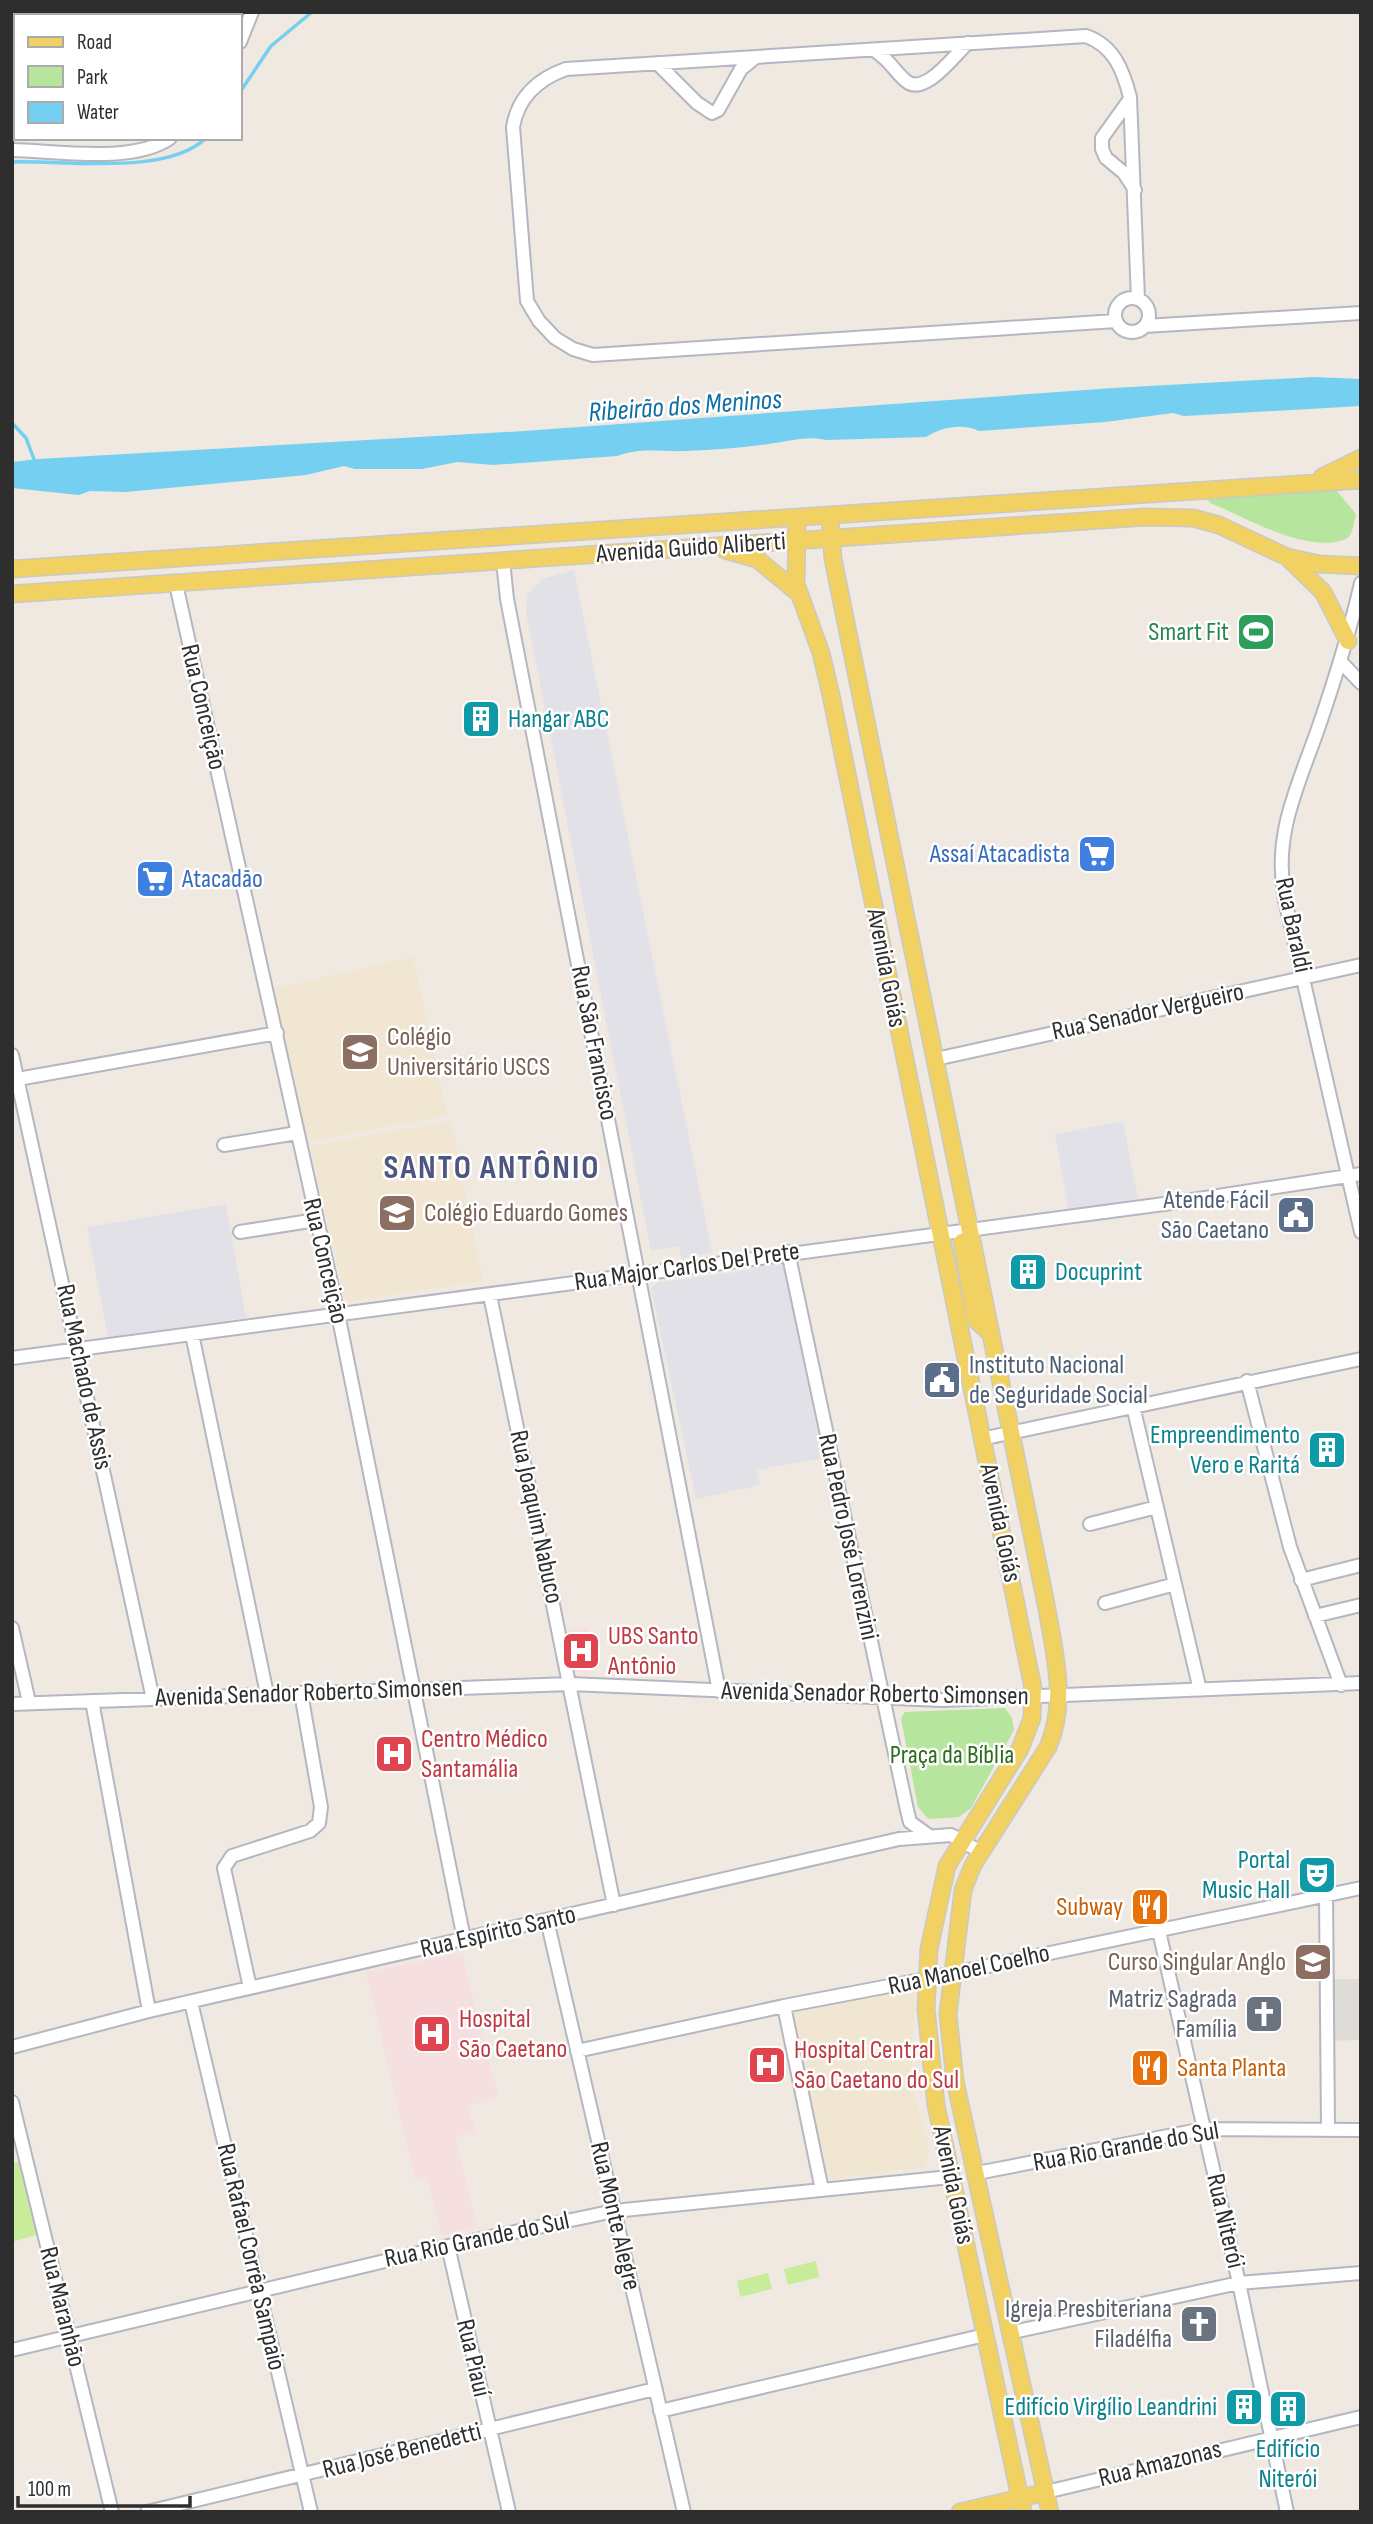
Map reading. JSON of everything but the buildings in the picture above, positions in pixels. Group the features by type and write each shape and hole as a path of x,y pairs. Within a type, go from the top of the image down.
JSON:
{"main road":[{"path":"1307,482 1341,470 1361,458"},
{"name":"Avenida Guido Aliberti","path":"12,569 1361,480"},
{"name":"Avenida Goiás","path":"830,517 936,1059 965,1230 990,1333 1046,1604 1059,1697 1055,1729 1048,1747 981,1852 963,1890 948,2014 950,2054 1013,2332 1050,2512"},
{"name":"Avenida Guido Aliberti","path":"12,594 1145,517 1193,518 1219,525 1287,558 1319,564 1361,566"},
{"name":"Avenida Goiás","path":"797,519 794,570 798,593 825,666 1023,1634 1033,1697 1030,1726 1020,1749 982,1812 961,1839 942,1881 926,1979 931,2072 950,2177 1021,2505"},
{"path":"503,561 511,551 534,536"},
{"path":"709,547 757,559 798,593"},
{"path":"1287,558 1323,592 1348,640"},
{"name":"Rua Amazonas","path":"960,2512 1021,2505 1046,2492"}],"street":[{"path":"242,37 252,12"},
{"path":"1146,326 1149,310 1138,299 1130,99 1123,74 1107,47 1086,36 657,62 558,72 535,85 515,112 513,127 527,301 539,321 564,344 593,355 1116,321 1129,332 1146,326 1361,313"},
{"path":"874,50 888,59 905,81 920,84 934,78 968,42"},
{"path":"657,62 698,103 712,113 718,110 741,69 756,57"},
{"path":"1130,99 1102,138 1102,149 1106,158 1124,173 1135,190"},
{"path":"13,150 117,152 143,150 166,140"},
{"path":"1116,321 1118,305 1127,299 1138,299"},
{"name":"Rua São Francisco","path":"503,561 507,599 719,1691"},
{"name":"Rua Baraldi","path":"1361,583 1348,640 1282,838 1280,875 1355,1176 1361,1232"},
{"name":"Rua Conceição","path":"176,584 338,1314 464,1940"},
{"path":"1341,662 1361,683"},
{"name":"Rua Senador Vergueiro","path":"936,1059 1361,965"},
{"path":"15,1080 276,1032"},
{"name":"Rua Machado de Assis","path":"12,1055 15,1080 78,1350 153,1699"},
{"path":"224,1145 297,1133"},
{"name":"Rua Major Carlos Del Prete","path":"12,1358 1355,1176"},
{"path":"240,1232 316,1220"},
{"name":"Rua Pedro José Lorenzini","path":"789,1252 881,1699 910,1822"},
{"name":"Rua Joaquim Nabuco","path":"490,1295 614,1905"},
{"path":"192,1334 267,1694"},
{"path":"981,1439 1361,1359"},
{"path":"1247,1381 1280,1516 1341,1685"},
{"path":"1133,1406 1200,1690"},
{"path":"1090,1524 1157,1507"},
{"path":"1301,1580 1361,1565"},
{"path":"1105,1602 1175,1584"},
{"path":"1315,1616 1361,1605"},
{"path":"12,1628 29,1702"},
{"name":"Avenida Senador Roberto Simonsen","path":"12,1704 570,1684 881,1699 1059,1697 1361,1683"},
{"path":"250,1988 224,1868 232,1856 310,1831 319,1823 321,1807 301,1693"},
{"path":"92,1701 149,2011"},
{"path":"899,1839 910,1822 928,1835"},
{"name":"Rua Espírito Santo","path":"12,2048 149,2011 899,1839 950,1835 981,1852"},
{"name":"Rua Manoel Coelho","path":"578,2051 1361,1888"},
{"path":"1326,1895 1328,2129"},
{"name":"Rua Monte Alegre","path":"547,1920 684,2512"},
{"name":"Rua Niterói","path":"1159,1931 1239,2283 1287,2512"},
{"name":"Rua Rafael Corrêa Sampaio","path":"191,2002 311,2512"},
{"path":"785,2006 822,2190"},
{"name":"Rua Maranhão","path":"12,2102 112,2512"},
{"name":"Rua Rio Grande do Sul","path":"977,2174 1204,2129 1361,2130"},
{"name":"Rua Rio Grande do Sul","path":"12,2350 448,2246 614,2211 950,2177"},
{"name":"Rua Piauí","path":"448,2246 509,2512"},
{"path":"1013,2332 1239,2283 1361,2273"},
{"path":"660,2411 985,2335"},
{"name":"Rua José Benedetti","path":"148,2512 655,2389"},
{"name":"Rua Amazonas","path":"1046,2492 1361,2417"}],"shaded area":[{"path":"574,570 712,1252 682,1259 678,1246 651,1251 526,612 527,595 543,579"},
{"name":"Colégio Universitário USCS","path":"413,957 447,1115 307,1142 273,989"},
{"name":"Colégio Eduardo Gomes","path":"451,1121 483,1281 346,1302 310,1146"},
{"path":"1123,1121 1138,1200 1069,1213 1055,1134"},
{"path":"226,1204 246,1318 108,1337 87,1227"},
{"path":"783,1259 823,1458 757,1470 760,1485 696,1499 651,1288 656,1283 751,1270 752,1263"},
{"name":"UBS Santo Antônio","path":"587,1628 589,1676 578,1671 570,1630"},
{"name":"Hospital São Caetano","path":"462,1953 498,2096 468,2106 475,2131 455,2137 477,2227 442,2236 427,2176 415,2179 366,1972"},
{"path":"1327,1979 1361,1979 1361,2040 1327,2041"},
{"path":"917,1988 912,2038 912,2085 929,2147 925,2167 828,2180 792,2012"}],"green space":[{"path":"1336,490 1356,514 1352,532 1348,537 1330,543 1313,542 1277,532 1210,503 1206,497"},
{"name":"Praça da Bíblia","path":"1005,1708 1012,1718 1014,1730 971,1808 959,1817 928,1819 918,1807 901,1718 905,1712"},
{"path":"20,2162 39,2234 12,2242 12,2163"},
{"path":"816,2261 819,2277 788,2285 784,2269"},
{"path":"768,2273 772,2289 740,2297 737,2281"}],"water":[{"path":"1314,377 1361,379 1361,406 1184,416 1173,413 1105,422 979,431 959,427 938,431 926,437 804,439 727,449 643,451 617,456 493,465 457,462 422,469 355,469 344,466 306,475 126,492 90,491 79,495 12,488 12,462 38,459 524,431 1113,388"}],"waterway":[{"path":"242,89 271,46 312,12"},
{"path":"12,162 142,162 167,158 189,150 203,140"},
{"path":"12,423 26,438 35,462"}],"place":[{"name":"Smart Fit","path":"1256,632"},
{"name":"Hangar ABC","path":"481,719"},
{"name":"Assaí Atacadista","path":"1097,854"},
{"name":"Atacadão","path":"155,879"},
{"name":"Colégio Universitário USCS","path":"360,1052"},
{"name":"Colégio Eduardo Gomes","path":"397,1213"},
{"name":"Atende Fácil São Caetano","path":"1296,1215"},
{"name":"Docuprint","path":"1028,1272"},
{"name":"Instituto Nacional de Seguridade Social","path":"942,1380"},
{"name":"Empreendimento Vero e Raritá","path":"1327,1450"},
{"name":"UBS Santo Antônio","path":"581,1651"},
{"name":"Centro Médico Santamália","path":"394,1754"},
{"name":"Portal Music Hall","path":"1317,1875"},
{"name":"Subway","path":"1150,1907"},
{"name":"Curso Singular Anglo","path":"1313,1962"},
{"name":"Matriz Sagrada Família","path":"1264,2014"},
{"name":"Hospital São Caetano","path":"432,2034"},
{"name":"Hospital Central São Caetano do Sul","path":"767,2065"},
{"name":"Santa Planta","path":"1150,2068"},
{"name":"Igreja Presbiteriana Filadélfia","path":"1199,2324"},
{"name":"Edifício Virgílio Leandrini","path":"1244,2407"},
{"name":"Edifício Niterói","path":"1288,2409"}],"district":[{"name":"SANTO ANTÔNIO","path":"492,1168"}],"water label":[{"name":"Ribeirão dos Meninos","path":"685,406"}]}
